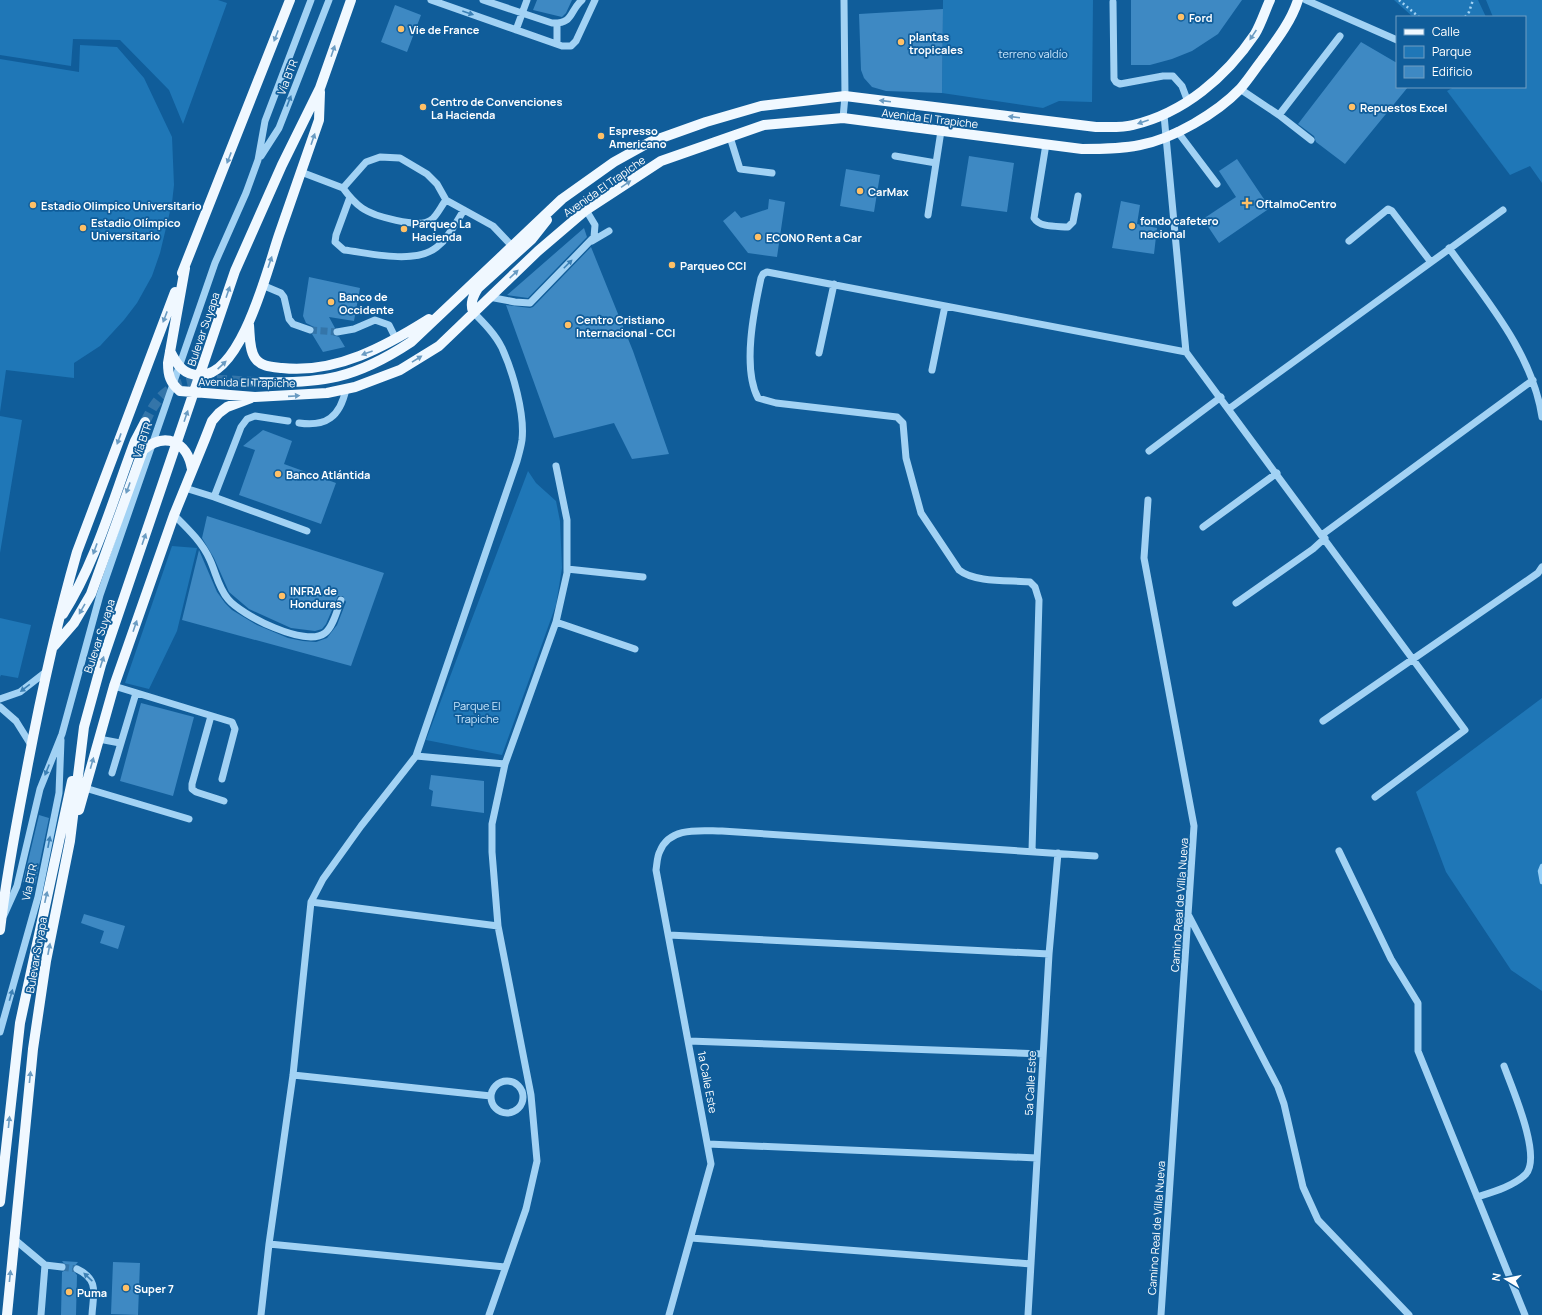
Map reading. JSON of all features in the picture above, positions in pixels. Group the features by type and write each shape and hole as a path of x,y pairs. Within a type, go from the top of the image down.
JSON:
{"main road":[{"path":"0,926 5,885 31,745 58,622 77,552 184,268 290,0"},
{"name":"Bulevar Suyapa","path":"7,1315 32,1049 46,961 70,841 84,727 101,665 235,271 282,165 320,88 351,0"},
{"name":"Avenida El Trapiche","path":"256,382 319,381 368,367 411,342 562,199 614,162 650,142 706,122 761,106 845,96 1096,127 1132,126 1164,115 1188,102 1228,69 1256,32 1270,0"},
{"name":"Avenida El Trapiche","path":"184,268 170,351 168,374 173,386 180,391 255,397 320,394 346,390 378,380 400,370 439,346 538,251 586,210 661,161 764,125 843,118 1082,149 1113,149 1142,145 1166,137 1204,118 1240,89 1271,48 1294,13 1298,0"},
{"path":"170,351 181,369 195,375 204,375 214,372 229,358 249,325 319,120 320,88"},
{"path":"473,312 472,302 478,288 532,239 562,199"},
{"path":"249,325 251,349 255,358 260,363 269,367 293,369 324,366 347,360 396,339 449,306"},
{"path":"70,841 114,686 174,515 192,469 212,422 219,413 227,407 255,397"},
{"path":"58,622 77,592 87,570 135,441 145,422"},
{"path":"52,649 74,623 91,594 143,450 150,444 160,440 170,440 179,444 186,451 192,469"},
{"path":"0,1202 20,1023 53,863 84,727"}],"street":[{"name":"Vía BTR","path":"0,926 17,886 40,789 62,734 100,595 215,263 246,193 258,160 265,121 311,0"},
{"name":"Vía BTR","path":"258,160 279,128 329,0"},
{"path":"431,0 557,44 571,46 576,41 594,3 586,0"},
{"path":"483,0 500,3 522,14 557,24 568,21 582,0"},
{"path":"516,30 527,0"},
{"path":"843,118 845,96 844,0"},
{"path":"1306,0 1396,40"},
{"path":"1113,2 1114,79 1116,82 1120,84 1163,76 1173,76 1182,86 1188,102"},
{"path":"557,24 557,44"},
{"path":"1279,115 1340,36"},
{"path":"1240,89 1279,115 1311,140"},
{"path":"1164,115 1186,352 1230,408 1465,730 1374,797"},
{"path":"928,215 941,131"},
{"path":"1177,131 1217,184"},
{"path":"730,137 740,170 772,173"},
{"path":"1046,144 1034,218 1041,225 1068,227 1073,222 1078,196"},
{"path":"895,156 936,163"},
{"path":"343,188 366,162 380,157 400,158 411,163 427,174 437,184 446,200 493,226 512,246"},
{"path":"301,172 343,188 362,209 383,217 413,223 423,223 431,220 446,200"},
{"path":"350,197 336,235 335,242 339,247 344,250 404,257 423,256 437,247 449,235 464,210"},
{"path":"1349,241 1388,209 1392,211 1430,261"},
{"path":"490,297 515,302 530,302 594,237 595,225 586,210"},
{"path":"1230,408 1430,261 1503,210"},
{"path":"590,242 609,231"},
{"path":"1449,248 1511,336 1533,380 1542,417"},
{"path":"1095,856 1032,851 1039,600 1035,587 1030,582 994,580 965,575 960,570 921,512 906,458 903,423 897,417 776,403 758,398 754,391 750,345 752,322 761,278 763,274 767,272 1186,352"},
{"path":"820,353 834,284"},
{"path":"262,285 284,297 289,319 293,324 310,330"},
{"path":"932,370 944,306"},
{"path":"261,1315 269,1244 293,1075 311,902 323,878 361,826 416,756 517,461 522,440 522,419 519,399 502,349 490,330 473,312"},
{"path":"337,332 354,329 375,320 389,325 396,339"},
{"path":"1236,603 1313,549 1324,536 1533,380"},
{"path":"299,424 310,425 322,423 333,417 344,398 346,390"},
{"path":"1149,451 1221,397"},
{"path":"214,497 241,427 246,419 255,416 288,421"},
{"path":"489,1315 526,1208 538,1161 528,1095 498,926 492,852 492,824 505,764 556,622 567,569 567,520 556,466"},
{"path":"1203,527 1277,473"},
{"path":"185,488 307,531"},
{"name":"Camino Real de Villa Nueva","path":"1148,500 1144,558 1194,818 1189,916 1161,1315"},
{"path":"174,515 197,538 210,560 217,582 228,599 260,621 285,632 299,635 321,636 326,633 331,624 341,600"},
{"path":"1323,721 1538,573 1542,567"},
{"path":"567,569 643,577"},
{"path":"556,622 635,649"},
{"path":"0,698 20,692 47,671"},
{"path":"114,686 232,722 235,726 222,780"},
{"path":"112,773 136,693"},
{"path":"0,708 16,721 31,745"},
{"path":"211,716 192,784 192,789 196,792 224,801"},
{"name":"Vía BTR","path":"0,1032 38,897 59,793 62,734"},
{"path":"100,739 120,743"},
{"path":"416,756 505,764"},
{"path":"85,788 189,819"},
{"name":"1a Calle Este","path":"669,1315 711,1164 656,870 660,850 671,837 685,831 722,831 1032,851"},
{"path":"1339,851 1391,959 1418,1003 1418,1051 1525,1315"},
{"name":"5a Calle Este","path":"1028,1315 1049,954 1058,853"},
{"path":"311,902 498,926"},
{"path":"1189,916 1278,1087 1284,1104 1303,1187 1313,1211 1324,1228 1409,1315"},
{"path":"669,935 1049,954"},
{"path":"689,1042 1043,1054"},
{"path":"1477,1197 1520,1179 1528,1172 1532,1163 1532,1150 1528,1133 1504,1066"},
{"path":"293,1075 491,1096"},
{"path":"505,1081 510,1081 520,1086 528,1095 521,1106 513,1113 507,1114 502,1113 494,1106 491,1096 496,1086 505,1081"},
{"path":"708,1144 1037,1158"},
{"path":"690,1238 1031,1264"},
{"path":"14,1239 45,1265 62,1267"},
{"path":"269,1244 505,1267"},
{"path":"41,1315 45,1265"},
{"path":"77,1269 86,1273 92,1279 94,1285 92,1315"}],"path":[{"path":"1399,0 1418,16"},
{"path":"1466,16 1469,12 1473,0"}],"green space":[{"path":"0,0 218,0 227,3 183,124 169,90 120,40 73,39 71,66 0,55"},
{"name":"terreno valdío","path":"943,0 1093,0 1092,102 1059,101 1043,108 942,93"},
{"path":"1394,0 1478,0 1486,16 1412,16"},
{"path":"1486,0 1542,0 1542,183 1530,166 1510,175 1447,91 1452,88 1526,88 1526,16 1493,16"},
{"name":"Estadio Olímpico Universitario","path":"80,45 117,47 144,78 172,137 174,185 172,203 160,253 152,276 137,303 124,320 100,346 74,363 74,378 6,370 0,412 0,59 79,72"},
{"path":"0,416 22,420 0,553"},
{"name":"Parque El Trapiche","path":"528,471 536,483 556,501 560,521 562,568 556,605 502,755 426,740"},
{"path":"172,546 197,548 177,631 149,689 125,683"},
{"path":"0,618 31,625 18,678 1,675 0,677"},
{"path":"1542,698 1542,991 1511,970 1446,872 1416,792"}],"building":[{"path":"537,0 572,0 566,13 562,17 533,10"},
{"name":"Ford","path":"1131,0 1242,0 1218,34 1192,51 1172,59 1150,65 1131,65"},
{"name":"Vie de France","path":"395,5 421,15 407,52 381,42"},
{"name":"plantas tropicales","path":"943,9 942,93 886,91 872,87 864,78 861,70 859,14"},
{"name":"Repuestos Excel","path":"1361,42 1396,62 1396,88 1407,88 1345,164 1316,142 1314,136 1298,124"},
{"path":"969,156 1014,163 1007,212 961,206"},
{"name":"OftalmoCentro","path":"1237,159 1270,208 1219,243 1203,219 1236,197 1219,171"},
{"name":"CarMax","path":"846,169 880,175 874,212 840,206"},
{"name":"ECONO Rent a Car","path":"769,199 785,202 777,257 748,253 723,221 735,211 741,218 768,209"},
{"name":"fondo cafetero nacional","path":"1121,201 1140,205 1137,224 1157,228 1154,254 1112,248"},
{"path":"584,228 587,237 528,298 507,295"},
{"name":"Centro Cristiano Internacional - CCI","path":"591,247 633,351 669,454 632,459 614,423 554,438 506,305 530,308 533,307"},
{"name":"Banco de Occidente","path":"309,277 360,288 354,321 329,317 335,328 332,331 333,335 339,337 345,347 323,352 312,334 315,331 314,327 306,323 303,316"},
{"name":"Banco Atlántida","path":"263,430 292,441 284,464 336,483 321,524 239,495 255,450 243,446"},
{"name":"INFRA de Honduras","path":"207,516 384,573 351,666 182,620 199,550 217,592 232,610 257,625 288,638 316,642 327,638 337,625 346,602 343,596 338,596 326,624 322,629 315,631 291,628 249,609 229,592 214,558 202,538"},
{"path":"141,703 194,717 173,796 120,781"},
{"path":"431,775 484,781 484,813 431,806 433,791 429,789"},
{"path":"39,815 49,818 35,885 23,882"},
{"path":"84,914 125,926 118,949 100,943 104,931 81,923"},
{"name":"Puma","path":"62,1261 78,1262 72,1269 77,1275 76,1315 61,1315 62,1272 66,1270 67,1267"},
{"name":"Super 7","path":"113,1262 140,1263 138,1315 111,1314"}],"waterway":[{"path":"1542,866 1540,871 1542,882"}],"tunnel":[{"path":"310,330 337,332"},
{"path":"145,422 158,400 169,390 178,385 188,382 211,380 256,382"},
{"path":"62,1267 77,1269"}],"place":[{"name":"Ford","path":"1181,17"},
{"name":"Vie de France","path":"401,29"},
{"name":"plantas tropicales","path":"901,42"},
{"name":"Centro de Convenciones La Hacienda","path":"423,107"},
{"name":"Repuestos Excel","path":"1352,107"},
{"name":"Espresso Americano","path":"601,136"},
{"name":"CarMax","path":"860,191"},
{"name":"OftalmoCentro","path":"1247,203"},
{"name":"Estadio Olimpico Universitario","path":"33,205"},
{"name":"fondo cafetero nacional","path":"1132,226"},
{"name":"Estadio Olímpico Universitario","path":"83,228"},
{"name":"Parqueo La Hacienda","path":"404,229"},
{"name":"ECONO Rent a Car","path":"758,237"},
{"name":"Parqueo CCI","path":"672,265"},
{"name":"Banco de Occidente","path":"331,302"},
{"name":"Centro Cristiano Internacional - CCI","path":"568,325"},
{"name":"Banco Atlántida","path":"278,474"},
{"name":"INFRA de Honduras","path":"282,596"},
{"name":"Super 7","path":"126,1288"},
{"name":"Puma","path":"69,1292"}]}
